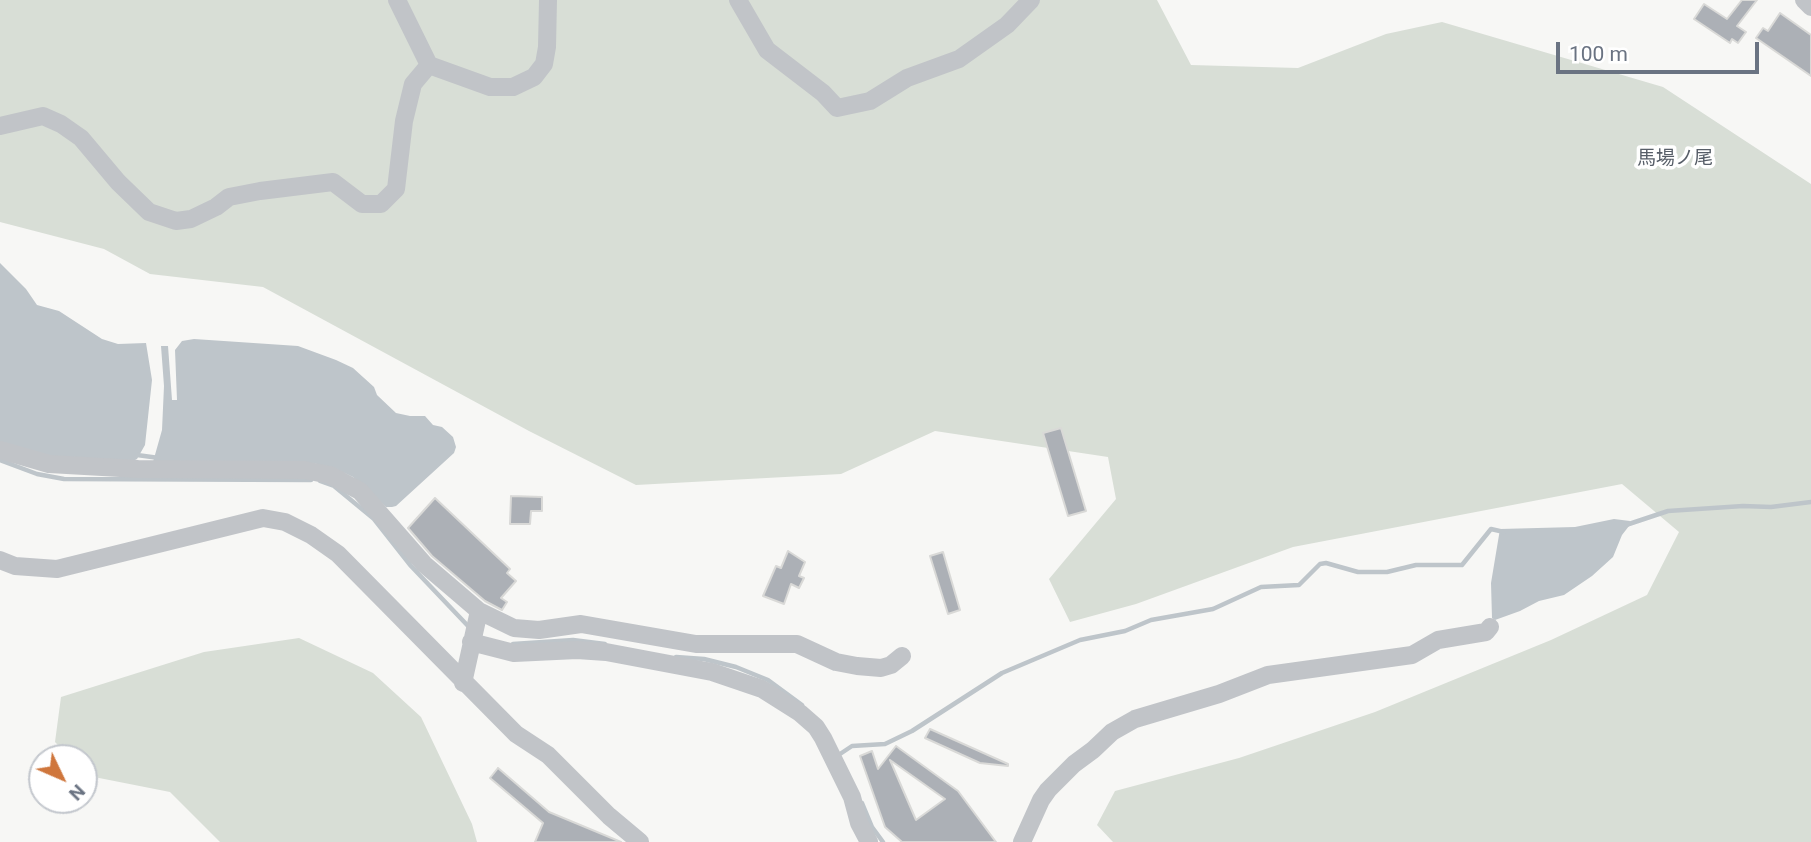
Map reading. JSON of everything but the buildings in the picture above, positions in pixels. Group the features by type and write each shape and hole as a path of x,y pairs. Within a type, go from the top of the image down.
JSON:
{"street":[{"path":"397,0 429,65 490,87 513,87 534,77 544,64 548,0"},
{"path":"738,0 767,50 823,93 837,108 870,101 907,78 959,59 1007,25 1031,0"},
{"path":"1804,0 1811,7"},
{"path":"0,125 43,117 61,124 81,138 118,182 149,212 176,221 191,219 216,207 229,197 333,183 362,204 381,204 396,189 404,121 413,84 429,65"},
{"path":"0,450 49,464 138,469 304,470 330,475 360,491 424,564 474,628 514,653 577,650 701,657 797,643 836,662 869,667 891,665 902,656"},
{"path":"0,560 15,566 57,569 263,519 285,522 311,535 338,554 516,734 548,755 609,816 640,842"},
{"path":"474,628 539,630 581,624 627,634 701,657 762,689 800,713 824,738 852,797 859,823 869,842"},
{"path":"1022,842 1048,790 1112,732 1135,719 1219,694 1268,675 1412,655 1438,640 1486,632 1490,627"},
{"path":"463,682 474,628"}],"shaded area":[{"path":"0,0 1157,0 1191,65 1298,68 1386,34 1442,22 1663,87 1811,184 1811,842 1113,842 1097,825 1115,791 1239,758 1375,712 1551,640 1647,595 1679,532 1622,484 1293,547 1136,604 1070,622 1049,579 1116,499 1108,457 935,431 841,474 636,485 529,431 263,287 150,274 104,249 0,222"},
{"path":"0,263 26,289 37,305 59,311 102,339 118,344 146,343 152,380 145,445 137,459 131,462 54,459 0,442"},
{"path":"194,339 298,346 336,360 353,368 396,413 425,416 433,425 442,427 453,437 456,447 454,453 392,507 386,507 353,477 313,463 233,465 153,462 162,430 164,386 161,346 168,346 172,400 177,400 175,350 182,341"},
{"path":"1614,519 1630,521 1629,526 1613,557 1592,576 1564,595 1539,601 1495,620 1492,618 1491,583 1500,529 1575,527"},
{"path":"299,638 373,673 421,717 472,824 477,842 220,842 170,792 98,778 98,744 55,742 61,697 204,652"}],"waterway":[{"path":"137,455 159,458"},
{"path":"0,460 37,474 64,479 311,480"},
{"path":"320,481 334,486 374,519 411,566 469,627"},
{"path":"1626,525 1668,511 1771,507 1811,502"},
{"path":"840,754 852,746 885,744 912,731 1002,673 1080,640 1125,631 1151,620 1213,609 1261,587 1299,585 1320,564 1326,563 1358,572 1387,572 1416,565 1462,565 1491,529 1504,532"},
{"path":"513,644 573,640 605,644"},
{"path":"676,657 704,659 736,667 768,680 802,705"},
{"path":"862,803 872,827 883,842"}],"district":[{"name":"馬場ノ尾","path":"1675,159"}]}
